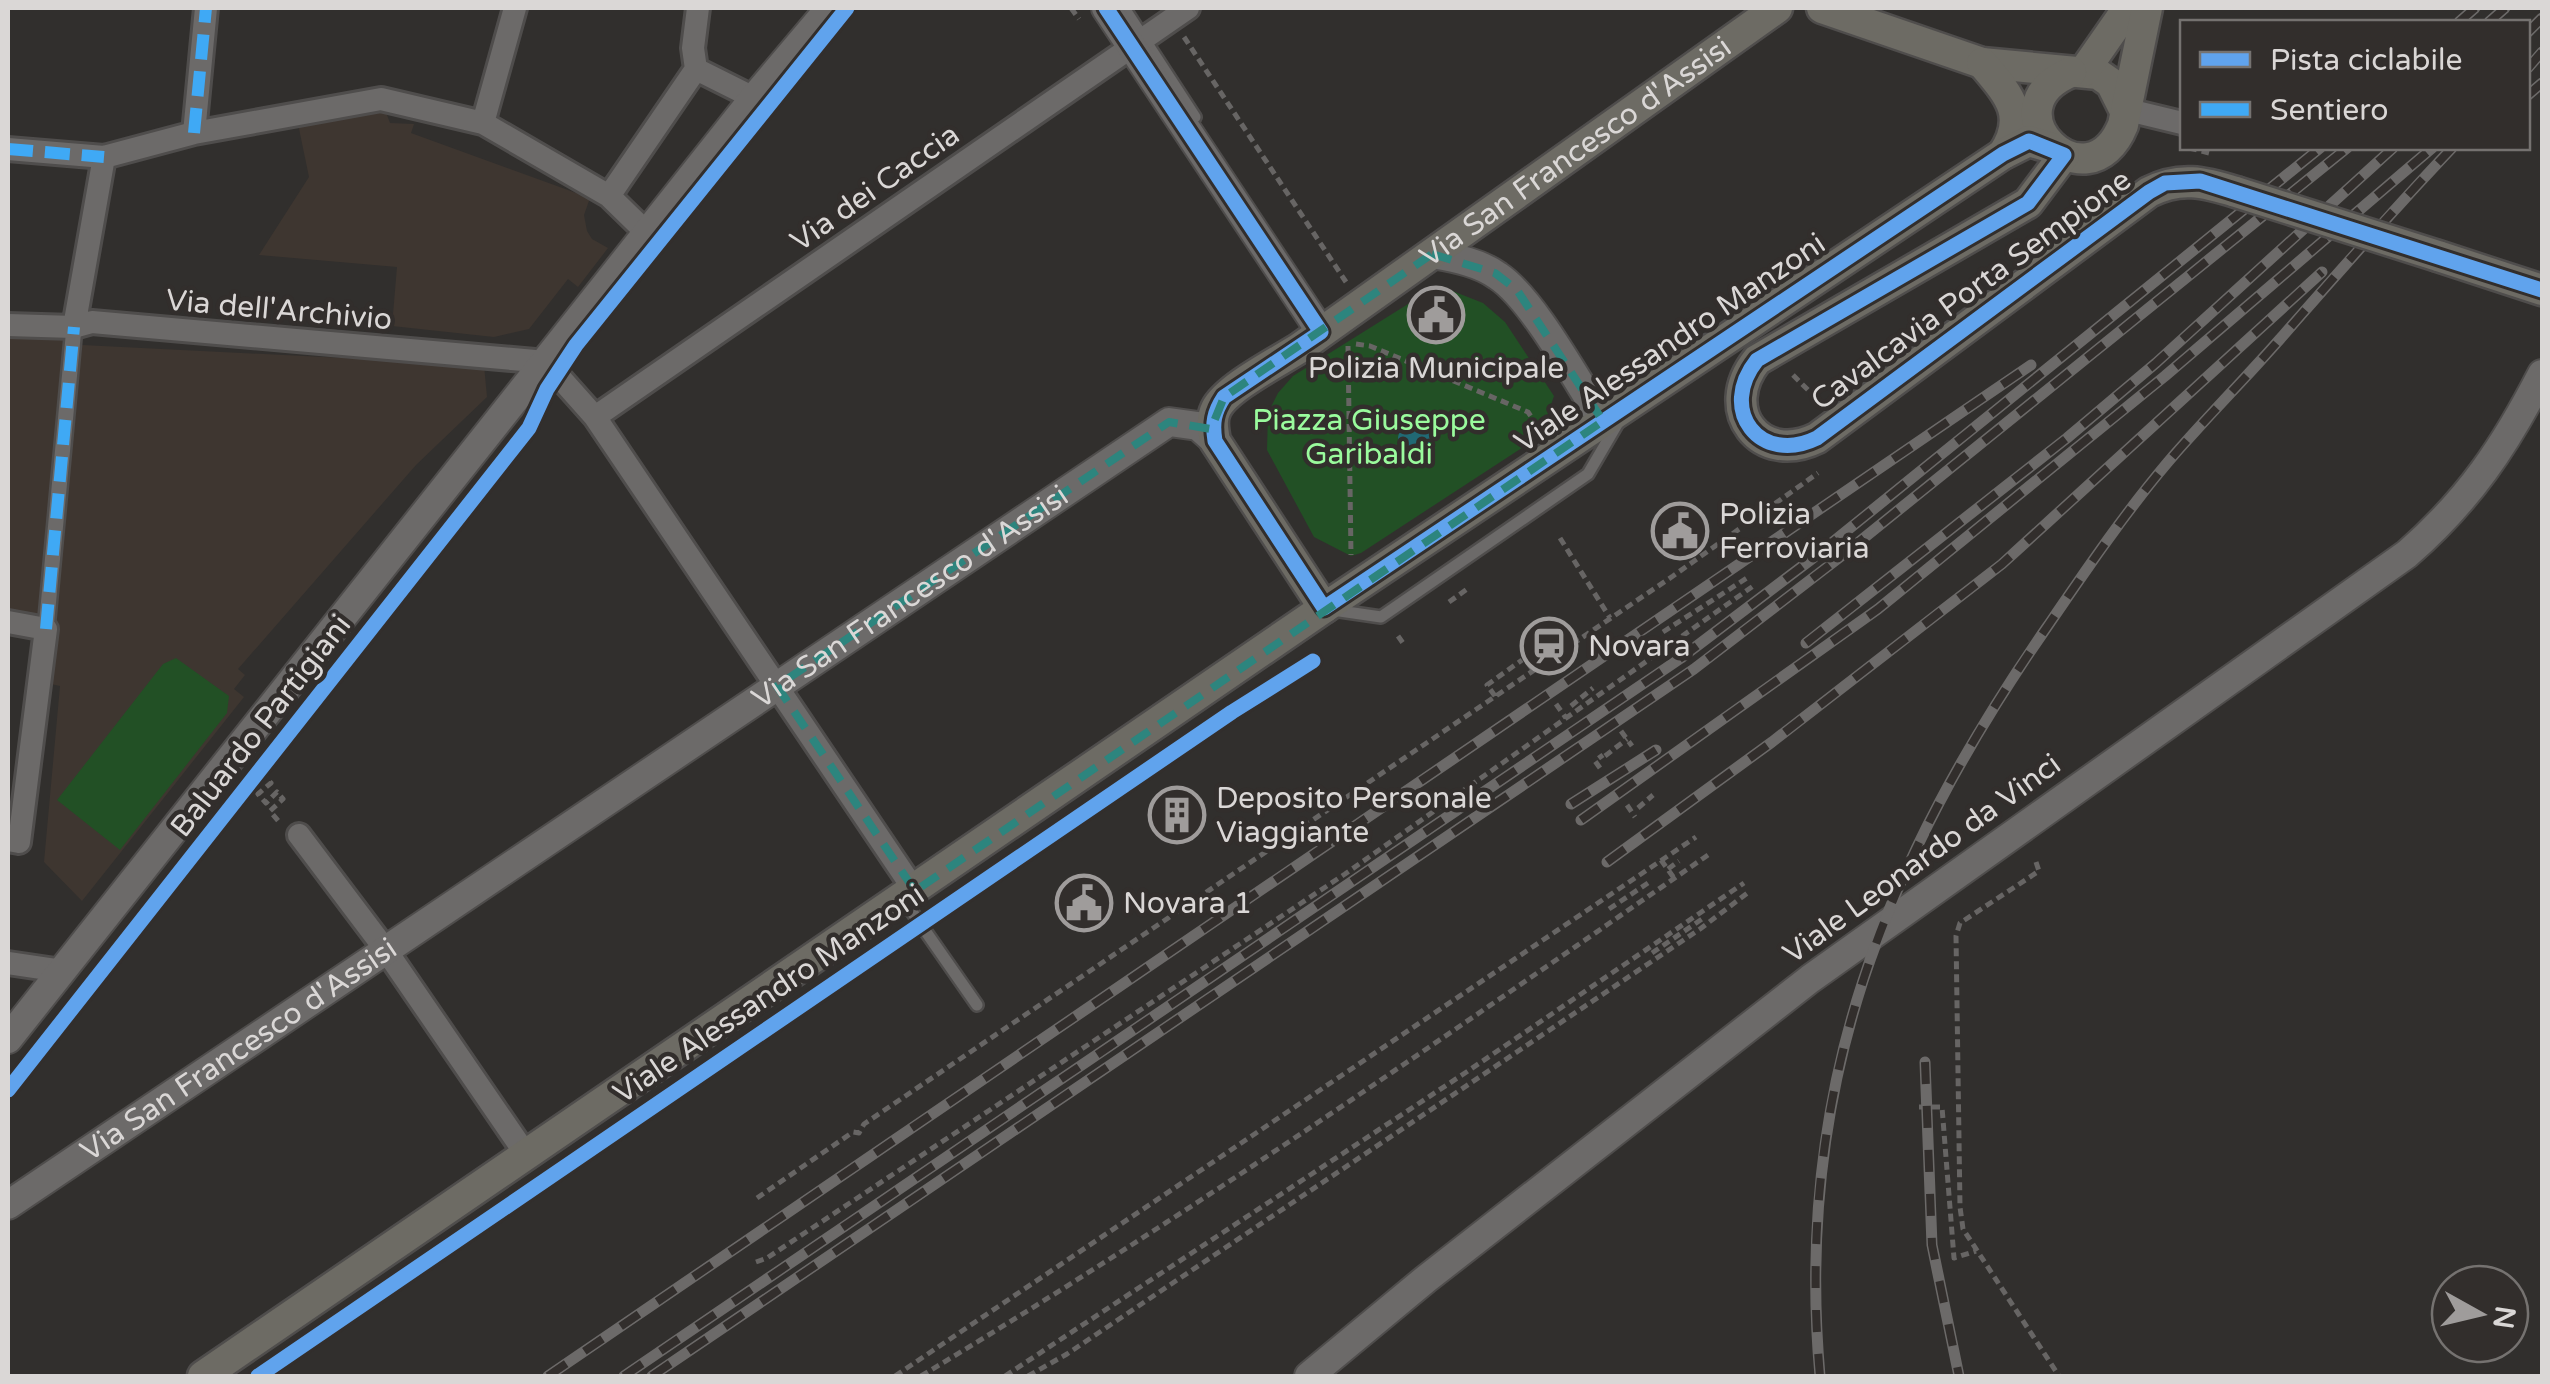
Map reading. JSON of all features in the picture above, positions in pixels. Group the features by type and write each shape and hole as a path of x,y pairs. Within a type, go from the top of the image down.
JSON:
{"main road":[{"name":"Via San Francesco d'Assisi","path":"1215,441 1212,424 1224,397 1778,8"},
{"path":"1822,8 1982,63 2078,71 2111,83 2124,109"},
{"path":"2128,8 2078,71 2047,86 2040,98 2038,125 2058,152 2078,159 2094,157 2118,138 2148,8"},
{"path":"1982,63 2008,93 2014,108 2012,140 2002,154"},
{"name":"Viale Alessandro Manzoni","path":"203,1376 1324,608 2002,154 2029,141 2058,152"},
{"name":"Cavalcavia Porta Sempione","path":"2058,152 2028,203 1757,360 1746,373 1740,405 1756,434 1786,447 1818,438 2165,184 2200,181 2542,290"},
{"path":"1215,441 1324,608"}],"street":[{"path":"194,133 206,8"},
{"path":"484,123 515,8"},
{"path":"609,196 696,69 693,48 698,8"},
{"name":"Baluardo Partigiani","path":"8,1039 754,98 830,8"},
{"path":"1106,8 1137,43 1327,328"},
{"name":"Via dei Caccia","path":"595,417 1137,43 1183,17"},
{"path":"696,69 754,98"},
{"path":"8,149 104,157 194,133 382,99 484,123 609,196 647,233"},
{"path":"2124,109 2180,123"},
{"path":"8,840 19,842 46,629 74,327 104,157"},
{"path":"1432,254 1463,260 1495,273 1517,290 1616,413"},
{"name":"Via dell'Archivio","path":"8,325 74,327 92,322 546,362"},
{"path":"546,362 595,417 776,686 909,895"},
{"name":"Viale Leonardo da Vinci","path":"1309,1376 1810,979 2406,554 2446,520 2486,470 2542,374"},
{"name":"Via San Francesco d'Assisi","path":"8,1205 1169,422 1198,426 1215,441"},
{"path":"8,622 46,629"},
{"path":"300,835 385,949 524,1153"},
{"path":"8,963 62,971"}],"lane":[{"path":"1124,8 1137,43"},
{"path":"909,895 977,1005"}],"path":[{"path":"1183,17 1352,292"},
{"path":"1350,556 1348,343 1370,346 1528,412 1542,432"},
{"path":"1793,375 1819,401"},
{"path":"756,1198 853,1132 859,1133 864,1124 1818,473"},
{"path":"1560,538 1610,618"},
{"path":"1663,632 1750,576"},
{"path":"756,1262 784,1248 1345,874 1564,715 1598,696 1756,584"},
{"path":"1449,602 1470,588"},
{"path":"1533,670 1525,659 1570,630 1576,641"},
{"path":"1398,636 1405,646"},
{"path":"1495,696 1487,685 1522,660"},
{"path":"1564,715 1591,685 1598,696"},
{"path":"1556,704 1564,715"},
{"path":"1621,731 1632,746"},
{"path":"1590,754 1597,764 1627,739"},
{"path":"261,772 271,783 258,794 266,803 277,792 284,799 270,811 295,839 300,835"},
{"path":"1626,804 1636,811 1653,796"},
{"path":"895,1376 1696,836"},
{"path":"921,1376 1029,1312 1210,1194 1708,855"},
{"path":"1661,860 1674,878"},
{"path":"1668,869 1679,861"},
{"path":"2036,862 2039,871 1960,922 1956,936 1960,1207 1963,1229 2059,1376"},
{"path":"1609,910 1648,883"},
{"path":"1707,916 1744,883"},
{"path":"1028,1376 1083,1344 1292,1205 1652,953 1750,891"},
{"path":"1603,900 1615,918"},
{"path":"1004,1376 1652,953"},
{"path":"1919,1107 1942,1108 1954,1258 1977,1250"}],"highlighted area":[{"path":"1432,254 1495,273 1517,290 1603,421 915,891 777,686 1169,422 1211,429 1224,397"}],"shaded area":[{"path":"384,107 390,123 414,124 411,133 590,198 584,215 587,231 592,239 608,248 578,287 568,279 529,329 494,337 392,326 397,267 259,255 309,177 297,119"},
{"path":"8,331 66,331 40,624 8,619"},
{"path":"82,345 484,365 487,397 416,465 238,669 245,675 234,689 244,697 82,901 44,862 60,686 46,683"}],"green space":[{"name":"Piazza Giuseppe Garibaldi","path":"1450,290 1483,303 1505,322 1554,396 1540,436 1351,556 1314,537 1267,450 1268,413 1293,376 1424,294"},
{"path":"176,658 229,696 227,713 120,850 57,800 163,664"}],"water":[{"path":"1414,423 1425,428 1430,439 1425,450 1414,455 1403,450 1398,439 1403,428"}],"railway":[{"path":"2461,20 2475,8"},
{"path":"2491,20 2505,8"},
{"path":"2530,30 2542,18"},
{"path":"2530,66 2542,52"},
{"path":"2530,93 2542,83"},
{"path":"624,1376 1681,658 1813,558 2318,150"},
{"path":"652,1376 1694,669 1844,554 2345,150"},
{"path":"1806,643 2156,363 2391,150"},
{"path":"1581,820 1878,609 2165,376 2430,150"},
{"path":"1820,1376 1816,1270 1822,1170 1838,1074 1863,981 1897,891 1940,802 1990,715 2136,502 2450,150"},
{"path":"1607,862 1772,742 2002,564 2322,272"},
{"path":"548,1376 2031,365"},
{"path":"1571,804 1656,750"},
{"path":"1925,1062 1932,1245 1959,1376"}],"marked path":[{"path":"194,133 206,8"},
{"path":"8,149 104,157"},
{"path":"46,629 74,327"}],"cycle path":[{"path":"8,1090 529,428 547,389 576,345 847,8"},
{"path":"1106,8 1321,332 1224,397 1214,429 1215,441 1324,608 2003,154 2029,141 2064,155 2028,203 1757,360 1741,397 1743,414 1762,439 1778,445 1796,445 1817,438 2165,183 2200,181 2542,290"},
{"path":"258,1376 1232,712 1313,661"}],"place":[{"name":"Polizia Municipale","path":"1436,315"},
{"name":"Polizia Ferroviaria","path":"1680,531"},
{"name":"Novara","path":"1549,646"},
{"name":"Deposito Personale Viaggiante","path":"1177,815"},
{"name":"Novara 1","path":"1084,903"}]}
